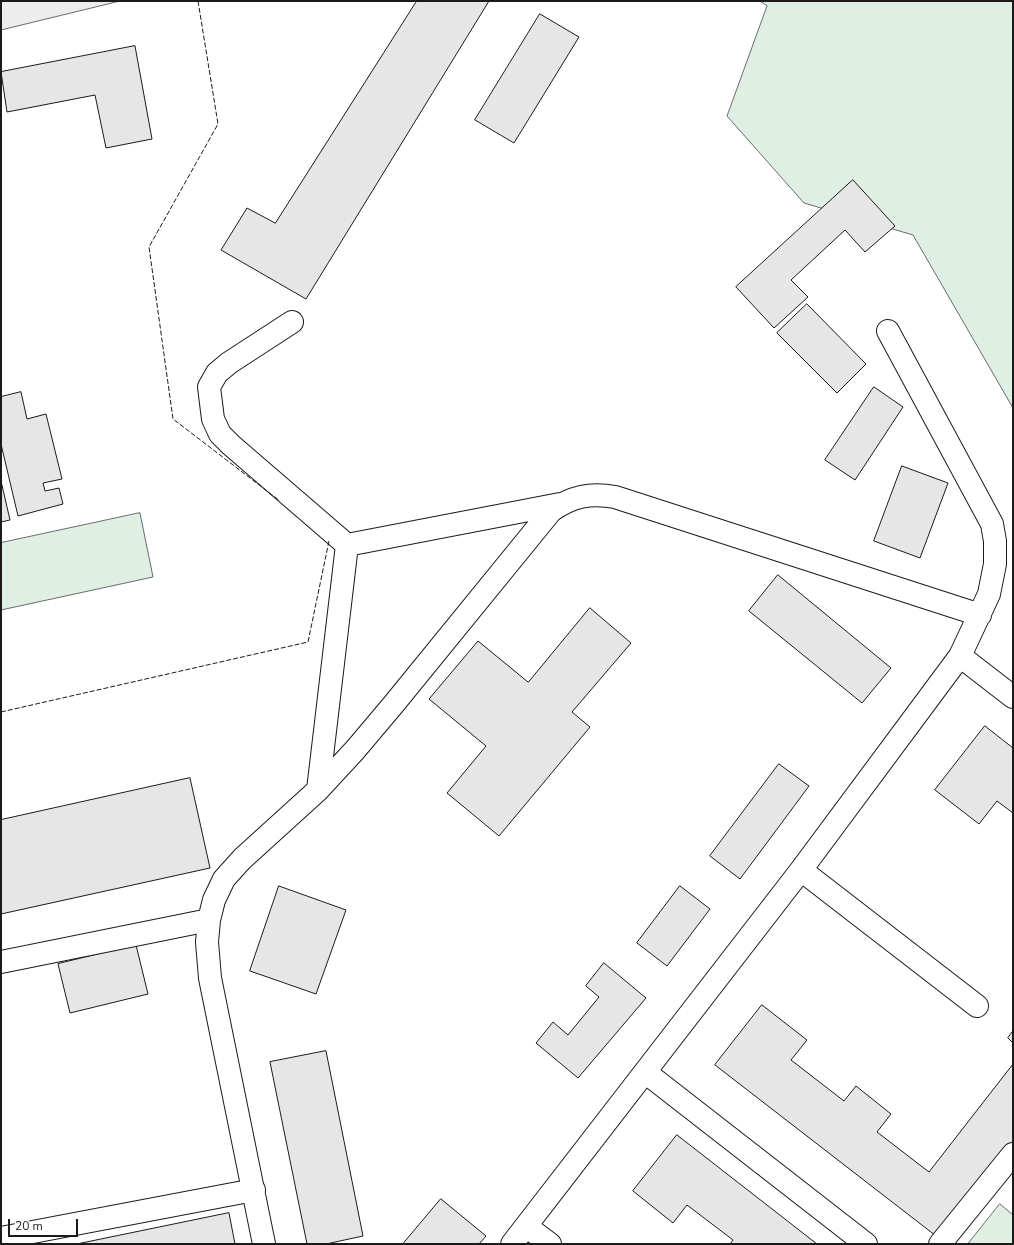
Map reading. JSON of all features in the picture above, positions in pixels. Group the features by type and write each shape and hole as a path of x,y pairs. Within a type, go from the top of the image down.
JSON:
{"lane":[{"path":"292,322 217,373 209,387 213,419 220,434 231,445 347,545"},
{"path":"512,1244 801,870 960,656 989,594 995,564 995,541 992,524 888,331"},
{"path":"264,1244 210,978 207,942 209,920 214,900 224,879 247,854 318,790 393,705 550,511 572,499 587,495 601,494 615,497 980,614"},
{"path":"347,545 562,504"},
{"path":"318,790 347,545"},
{"path":"960,656 1013,697"},
{"path":"801,870 977,1006"},
{"path":"1,962 209,920"},
{"path":"644,1072 866,1244"},
{"path":"940,1244 1013,1154"},
{"path":"1,1238 254,1190"},
{"path":"526,1226 550,1244"}],"green space":[{"path":"760,1 1013,1 1013,408 913,235 804,203 727,116 767,6"},
{"path":"140,513 153,577 1,610 1,543"},
{"path":"1000,1204 1013,1215 1013,1244 968,1244"}],"shaded area":[{"path":"1,1 120,1 1,30"}],"building":[{"path":"417,1 489,1 306,299 221,250 247,208 275,223"},
{"path":"540,14 579,37 514,143 475,120"},
{"path":"135,46 152,139 106,148 95,95 7,112 1,72"},
{"path":"853,180 895,226 865,252 845,230 791,280 808,297 774,328 736,287"},
{"path":"807,304 866,364 837,393 777,333"},
{"path":"874,387 903,407 855,480 825,460"},
{"path":"21,392 27,419 46,414 62,479 43,483 45,491 59,488 63,504 18,516 1,444 1,397"},
{"path":"902,466 948,483 920,558 874,541"},
{"path":"1,481 10,520 1,522"},
{"path":"778,575 891,668 862,703 749,611"},
{"path":"590,608 631,643 572,712 590,727 499,836 447,793 486,746 429,699 478,641 528,682"},
{"path":"985,726 1013,748 1013,813 997,801 979,824 935,790"},
{"path":"779,764 809,786 740,879 710,856"},
{"path":"190,778 210,868 1,914 1,820"},
{"path":"279,886 346,910 316,994 250,971"},
{"path":"680,886 710,909 667,966 637,943"},
{"path":"136,945 148,994 70,1013 58,964"},
{"path":"604,963 646,998 578,1078 536,1043 553,1022 568,1035 599,997 586,986"},
{"path":"762,1005 807,1040 791,1060 844,1101 856,1086 891,1114 877,1132 929,1172 1013,1064 1013,1146 940,1239 715,1065"},
{"path":"1013,1031 1013,1043 1008,1038"},
{"path":"326,1051 363,1236 326,1244 307,1244 270,1062"},
{"path":"677,1135 817,1244 730,1244 733,1240 687,1205 673,1223 633,1191"},
{"path":"441,1199 486,1236 479,1244 403,1244"},
{"path":"229,1213 235,1244 77,1244"}],"fence":[{"path":"198,1 218,124 149,247 173,419 280,501"},
{"path":"1,712 308,642 329,541"}]}
